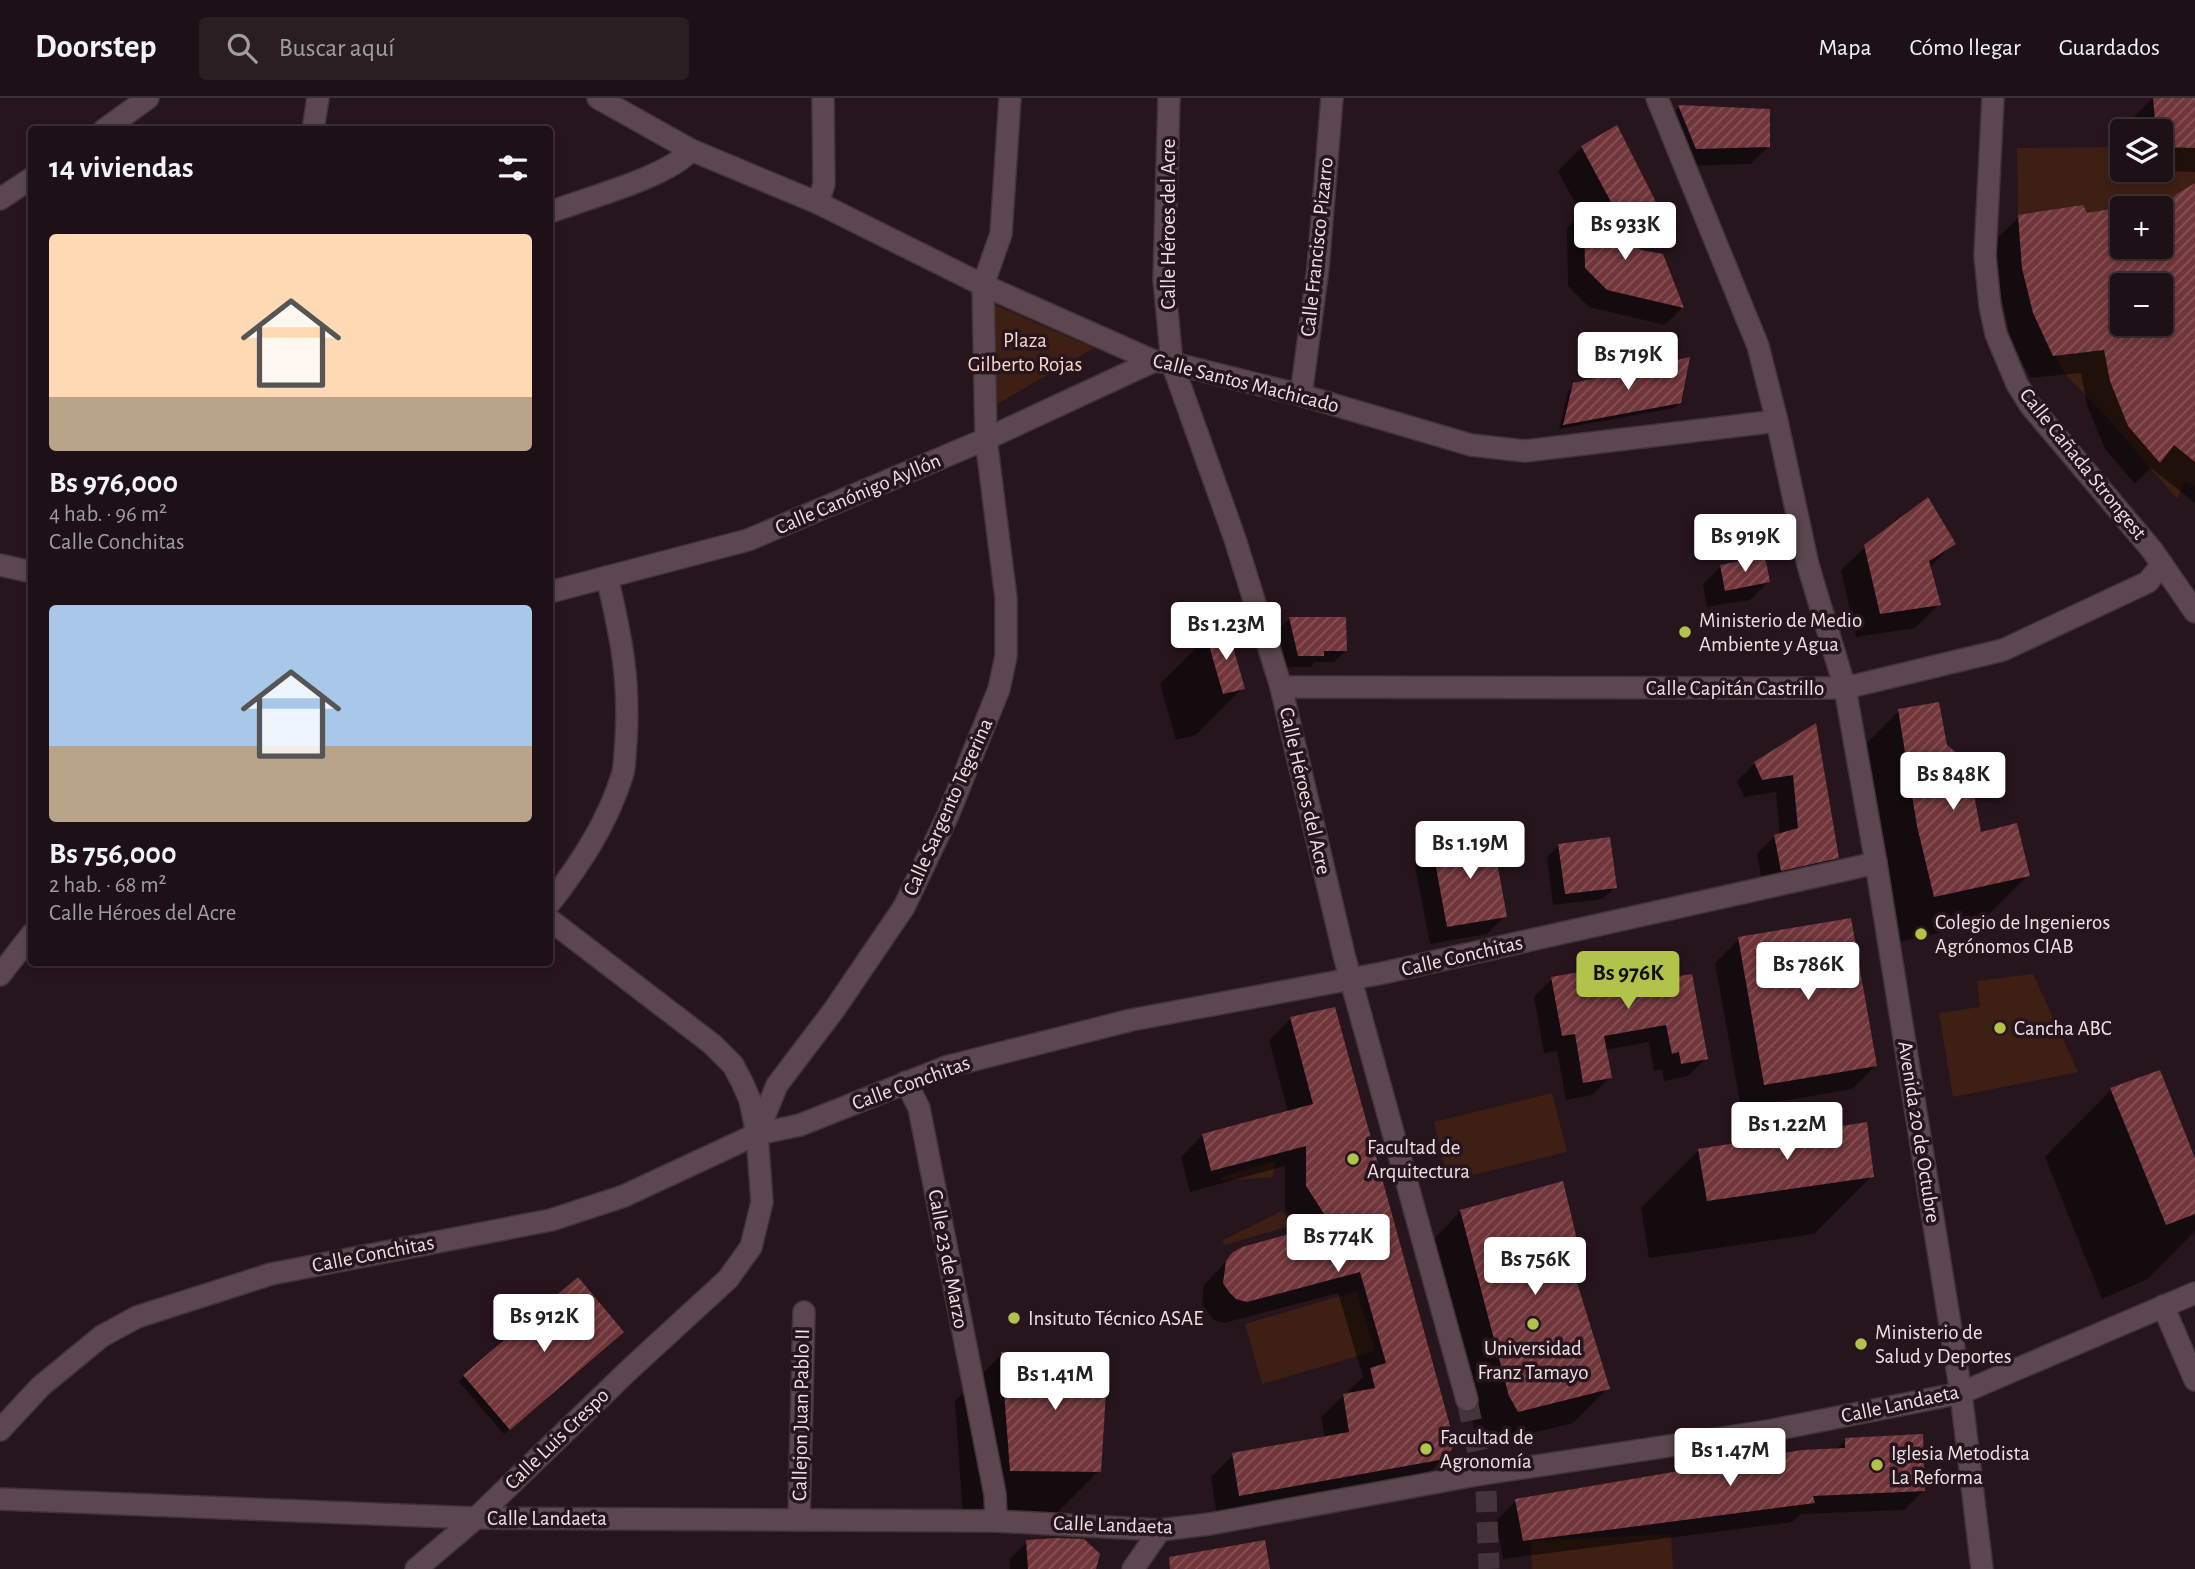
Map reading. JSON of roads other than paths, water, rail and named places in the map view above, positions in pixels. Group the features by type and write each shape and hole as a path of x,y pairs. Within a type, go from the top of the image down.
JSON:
{"street":[{"path":"109,126 148,98"},
{"path":"314,126 318,98"},
{"name":"Calle Santos Machicado","path":"598,98 691,150 818,203 984,285 1163,362 1301,395 1471,445 1525,451 1777,421"},
{"path":"818,203 824,184 823,98"},
{"name":"Calle Sargento Tegerina","path":"757,1134 777,1085 834,1010 904,907 948,815 999,688 1006,656 1006,598 986,439 984,285 1001,234 1010,98"},
{"name":"Calle Héroes del Acre","path":"1169,98 1163,362 1235,539 1281,687 1352,979 1467,1400"},
{"name":"Calle Francisco Pizarro","path":"1301,395 1318,268 1332,98"},
{"name":"Avenida 20 de Octubre","path":"1657,98 1758,346 1808,565 1844,688 1876,863 1961,1393 1982,1569"},
{"name":"Calle Cañada Strongest","path":"1993,98 1985,256 1996,334 2017,384 2030,405 2162,564 2195,612"},
{"path":"553,211 663,171 686,157 691,150"},
{"path":"0,199 28,181"},
{"name":"Calle Canónigo Ayllón","path":"553,591 748,540 1163,362"},
{"name":"Calle Capitán Castrillo","path":"1281,687 1844,688 2003,650 2148,582 2162,564"},
{"path":"0,565 28,571"},
{"path":"553,899 578,867 599,833 623,771 628,702 622,642 607,577"},
{"name":"Calle Conchitas","path":"0,1430 41,1386 102,1336 138,1317 271,1274 551,1220 624,1196 757,1134 800,1125 946,1066 1131,1020 1383,974 1876,863"},
{"name":"Calle Luis Crespo","path":"416,1569 476,1518 629,1369 728,1279 751,1247 762,1202 757,1134 750,1100 733,1065 712,1044 553,922"},
{"path":"0,975 28,939"},
{"name":"Calle 23 de Marzo","path":"906,1082 919,1108 995,1494 996,1521"},
{"name":"Calle Landaeta","path":"0,1499 476,1518 996,1521 1160,1530 1210,1524 1476,1475 1768,1431 1961,1393 2195,1293"},
{"path":"2163,1306 2195,1380"},
{"name":"Callejon Juan Pablo II","path":"799,1518 804,1312"},
{"path":"1133,1569 1160,1530"}],"tunnel":[{"path":"1467,1400 1486,1491 1489,1569"}],"place":[{"name":"Ministerio de Medio Ambiente y Agua","path":"1685,632"},
{"name":"Colegio de Ingenieros Agrónomos CIAB","path":"1921,934"},
{"name":"Cancha ABC","path":"2000,1028"},
{"name":"Facultad de Arquitectura","path":"1353,1159"},
{"name":"Insituto Técnico ASAE","path":"1014,1318"},
{"name":"Universidad Franz Tamayo","path":"1533,1324"},
{"name":"Ministerio de Salud y Deportes","path":"1861,1344"},
{"name":"Facultad de Agronomía","path":"1426,1449"},
{"name":"Iglesia Metodista La Reforma","path":"1877,1465"}],"park label":[{"name":"Plaza Gilberto Rojas","path":"1025,352"}]}
